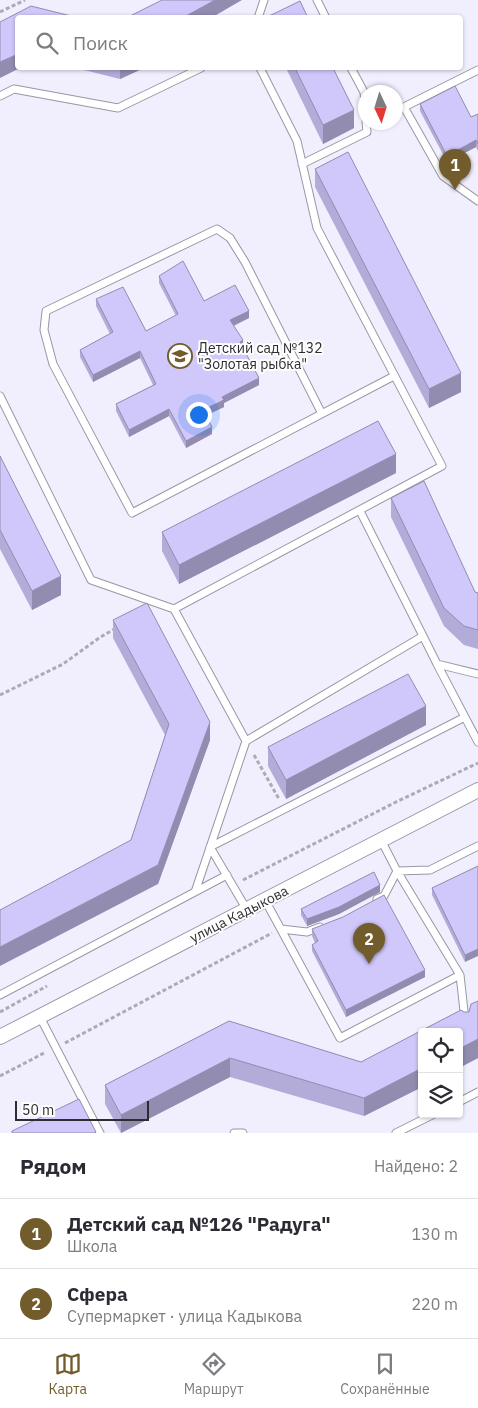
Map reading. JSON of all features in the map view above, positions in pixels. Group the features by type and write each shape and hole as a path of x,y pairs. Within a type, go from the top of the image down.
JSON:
{"street":[{"name":"улица Кадыкова","path":"0,1037 478,790"}],"lane":[{"path":"259,15 264,0"},
{"path":"317,0 324,15"},
{"path":"0,96 14,89 118,108 197,70"},
{"path":"174,609 442,466 317,228 297,141 261,70"},
{"path":"352,70 360,85"},
{"path":"478,70 404,108 442,176 478,201"},
{"path":"302,164 367,132 367,130"},
{"path":"321,412 245,262 230,238 217,229 46,311 44,330 54,364 132,513 321,412 394,376"},
{"path":"0,396 91,580 174,609 246,741"},
{"path":"360,511 478,742"},
{"path":"195,892 246,741 423,636"},
{"path":"437,664 478,674"},
{"path":"210,847 464,717"},
{"path":"381,840 397,871 460,974 466,1026"},
{"path":"397,871 430,870 478,846"},
{"path":"210,847 247,910"},
{"path":"367,905 384,896 397,871"},
{"path":"0,995 227,876"},
{"path":"265,900 340,1038 460,974"},
{"path":"281,929 307,932 324,926"},
{"path":"40,1017 100,1133"},
{"path":"463,1100 478,1092"},
{"path":"396,1133 426,1118"},
{"path":"234,1133 243,1133"}],"path":[{"path":"0,12 25,0"},
{"path":"0,695 63,664 99,638 125,623"},
{"path":"246,741 284,809"},
{"path":"0,1076 281,929"}],"building":[{"path":"162,0 215,0 188,15 132,15"},
{"path":"300,1 307,15 271,15"},
{"path":"31,6 67,15 15,15 15,55 0,62 0,22"},
{"path":"296,70 334,70 354,110 323,125"},
{"path":"455,86 471,117 478,114 478,144 476,140 447,156 420,104"},
{"path":"348,152 461,373 429,389 315,169"},
{"path":"183,261 204,301 235,285 249,311 230,320 243,340 240,342 259,378 222,397 224,400 203,410 212,427 186,441 169,409 129,430 116,404 156,384 140,351 93,375 80,350 113,332 96,299 123,287 146,331 178,314 159,276"},
{"path":"378,421 396,454 179,565 162,532"},
{"path":"0,456 61,576 32,591 0,530"},
{"path":"424,481 475,592 478,593 478,630 464,626 444,608 391,498"},
{"path":"147,603 210,722 158,865 0,947 0,910 131,840 169,724 113,620"},
{"path":"408,674 426,706 286,780 268,747"},
{"path":"478,866 478,949 465,955 432,888"},
{"path":"374,872 380,885 339,907 307,919 301,909"},
{"path":"384,895 425,970 346,1010 312,945 318,941 312,929 343,917"},
{"path":"478,1001 478,1039 463,1047 463,1028 426,1028 461,1010 469,1012 471,1004"},
{"path":"229,1021 361,1062 418,1032 418,1070 364,1098 230,1058 121,1115 105,1085"},
{"path":"79,1099 96,1132 12,1133 12,1131"}],"place":[{"name":"Детский сад №126 \"Радуга\"","path":"455,190"},
{"name":"Детский сад №132 \"Золотая рыбка\"","path":"180,356"},
{"name":"Сфера","path":"369,964"}]}
